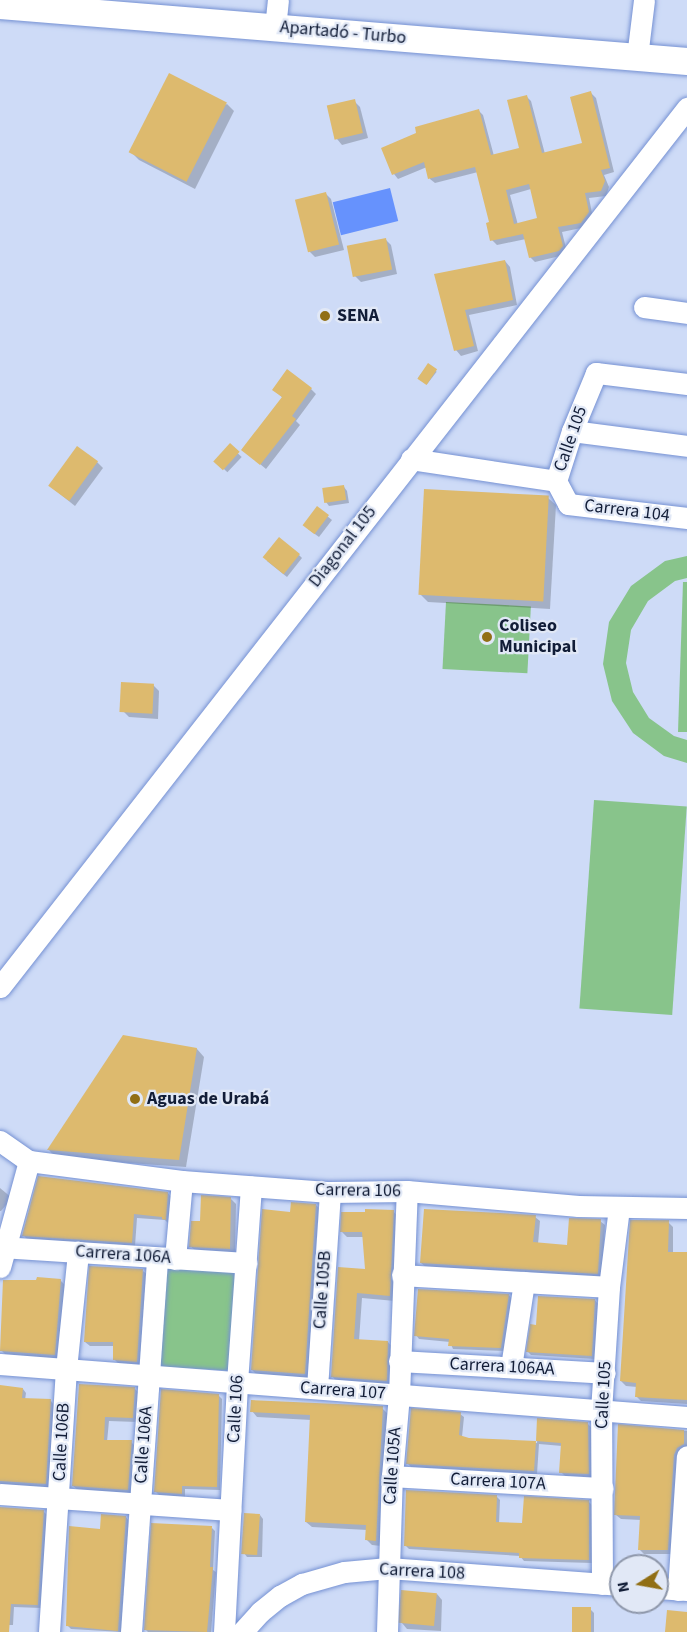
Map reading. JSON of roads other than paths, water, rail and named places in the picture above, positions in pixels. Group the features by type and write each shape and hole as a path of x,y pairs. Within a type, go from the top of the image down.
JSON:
{"main road":[{"name":"Apartadó - Turbo","path":"0,5 687,61"}],"street":[{"path":"275,28 278,0"},
{"path":"637,57 644,0"},
{"name":"Diagonal 105","path":"0,987 687,108"},
{"path":"644,307 687,312"},
{"name":"Calle 105","path":"568,504 556,481 572,431 596,373 687,384"},
{"path":"572,431 687,446"},
{"path":"411,459 556,481"},
{"name":"Carrera 104","path":"568,504 687,518"},
{"path":"0,1140 29,1161 2,1254"},
{"name":"Carrera 106","path":"29,1161 182,1181 330,1192 408,1191 619,1208 687,1208"},
{"name":"Calle 106A","path":"131,1632 149,1376 166,1259 182,1181"},
{"name":"Calle 106","path":"224,1632 237,1382 252,1186"},
{"name":"Calle 105A","path":"387,1625 392,1476 399,1395 402,1275 408,1191"},
{"name":"Calle 105B","path":"316,1388 330,1192"},
{"name":"Calle 105","path":"609,1561 603,1488 601,1411 609,1287 619,1208"},
{"name":"Carrera 106A","path":"2,1254 78,1252 246,1263"},
{"name":"Calle 106B","path":"49,1632 66,1369 78,1252"},
{"path":"402,1275 609,1287"},
{"path":"511,1367 524,1282"},
{"name":"Carrera 106AA","path":"399,1361 604,1373"},
{"name":"Carrera 107","path":"0,1364 687,1417"},
{"path":"674,1589 687,1456"},
{"name":"Carrera 107A","path":"392,1476 603,1488"},
{"path":"0,1494 230,1510"},
{"name":"Carrera 108","path":"242,1632 260,1612 280,1596 302,1584 344,1572 388,1568 609,1585"},
{"path":"368,1632 387,1625"}],"water":[{"path":"390,188 398,221 341,235 333,202"}],"place":[{"name":"SENA","path":"325,316"},
{"name":"Coliseo Municipal","path":"487,637"},
{"name":"Aguas de Urabá","path":"135,1099"}]}
